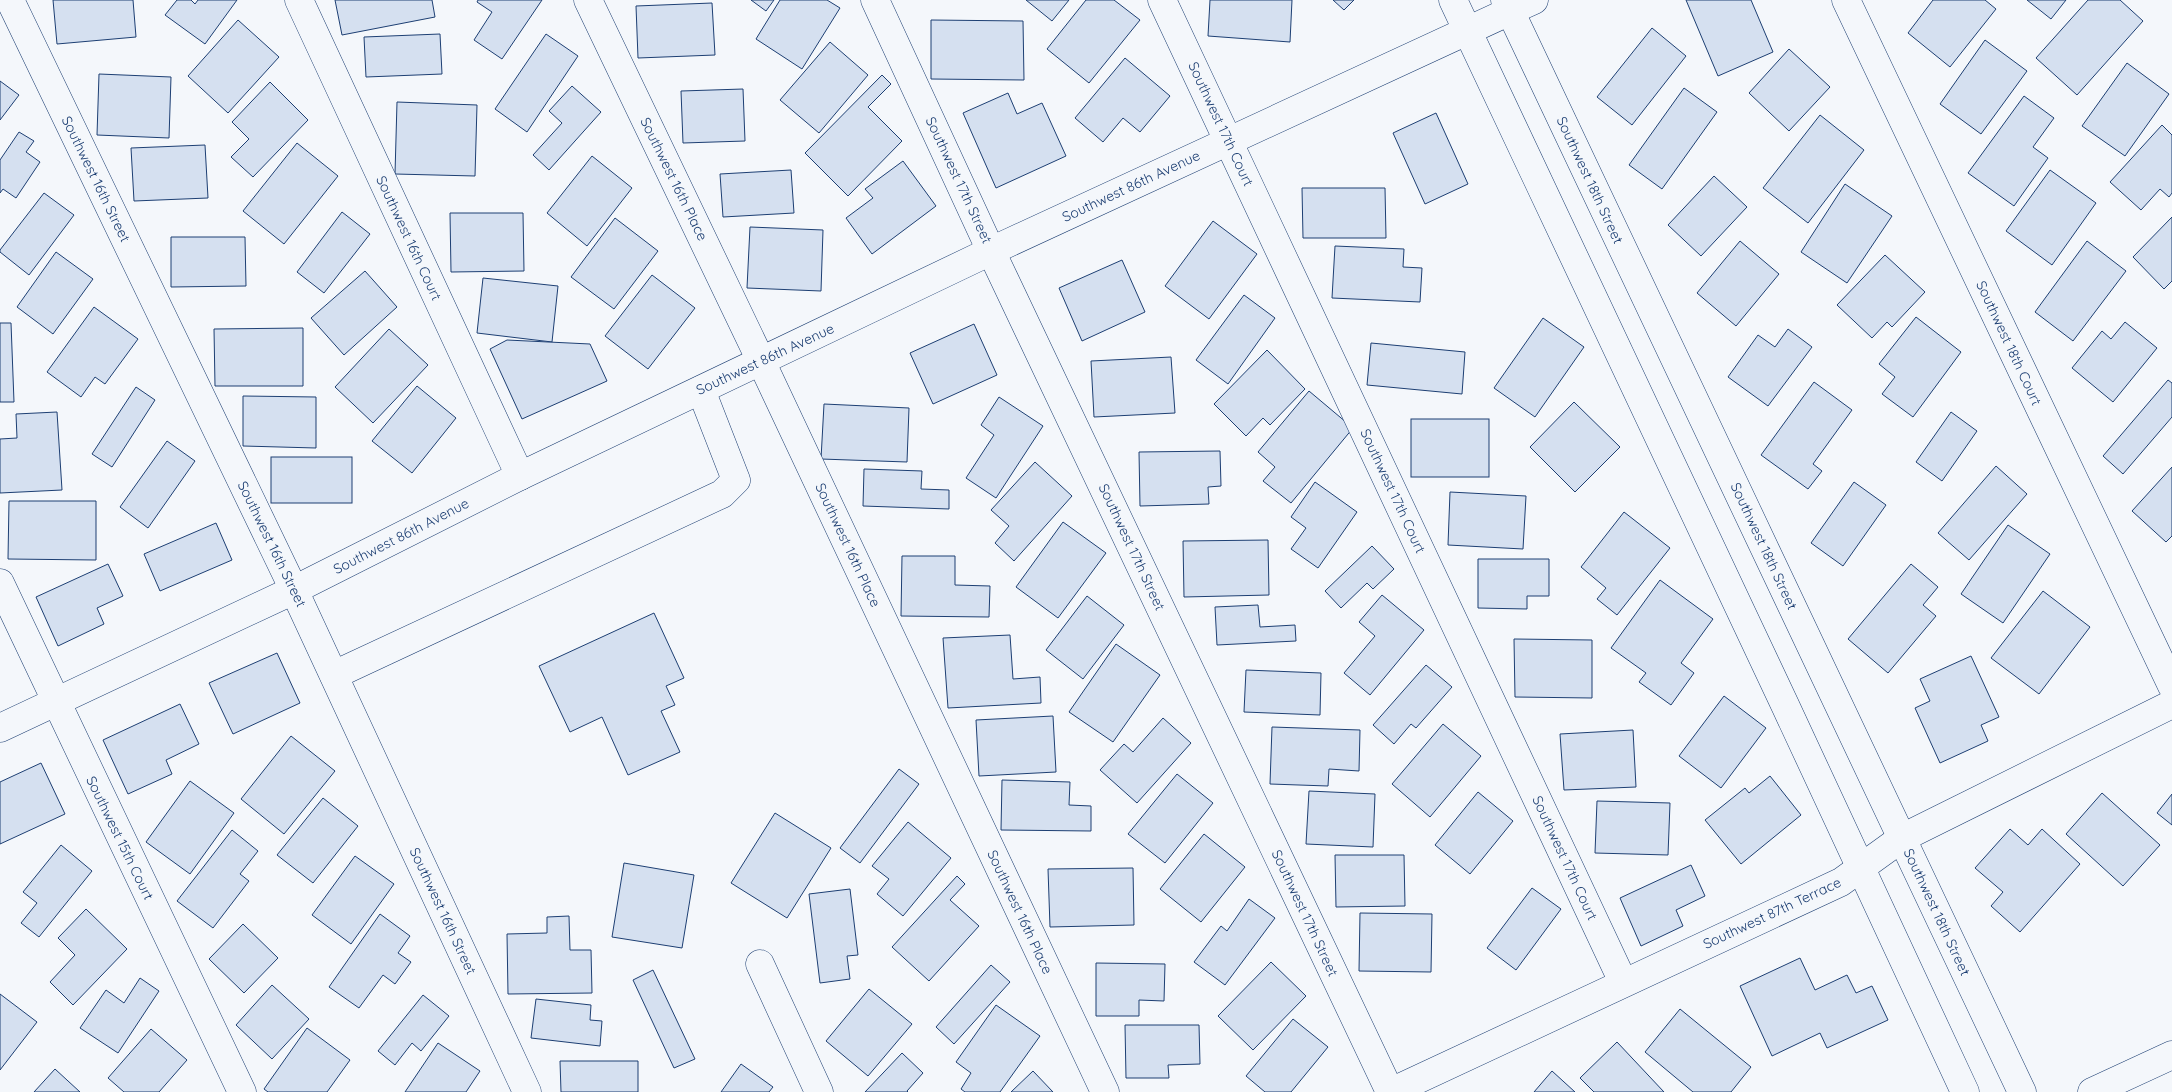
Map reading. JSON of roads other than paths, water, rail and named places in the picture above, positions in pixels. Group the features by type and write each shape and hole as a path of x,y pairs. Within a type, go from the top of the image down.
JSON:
{"street":[{"name":"Southwest 16th Street","path":"10,0 294,590 527,1092"},
{"name":"Southwest 16th Court","path":"299,0 520,476"},
{"name":"Southwest 16th Place","path":"588,0 761,361 1105,1092"},
{"name":"Southwest 17th Street","path":"875,0 991,251 1390,1092"},
{"name":"Southwest 17th Court","path":"1162,0 1623,982"},
{"path":"1453,0 1965,1092"},
{"name":"Southwest 18th Court","path":"1846,0 2172,686"},
{"name":"Southwest 86th Avenue","path":"0,728 294,590 520,476 991,251 1468,31 1517,4"},
{"name":"Southwest 18th Street","path":"1517,4 1902,838 2022,1092"},
{"path":"334,675 722,494 736,480 701,390"},
{"name":"Southwest 15th Court","path":"0,583 55,703 242,1092"},
{"name":"Southwest 87th Terrace","path":"1390,1092 1841,882 1902,838 2172,704"},
{"path":"760,964 818,1092"},
{"path":"2092,1092 2172,1055"}]}
